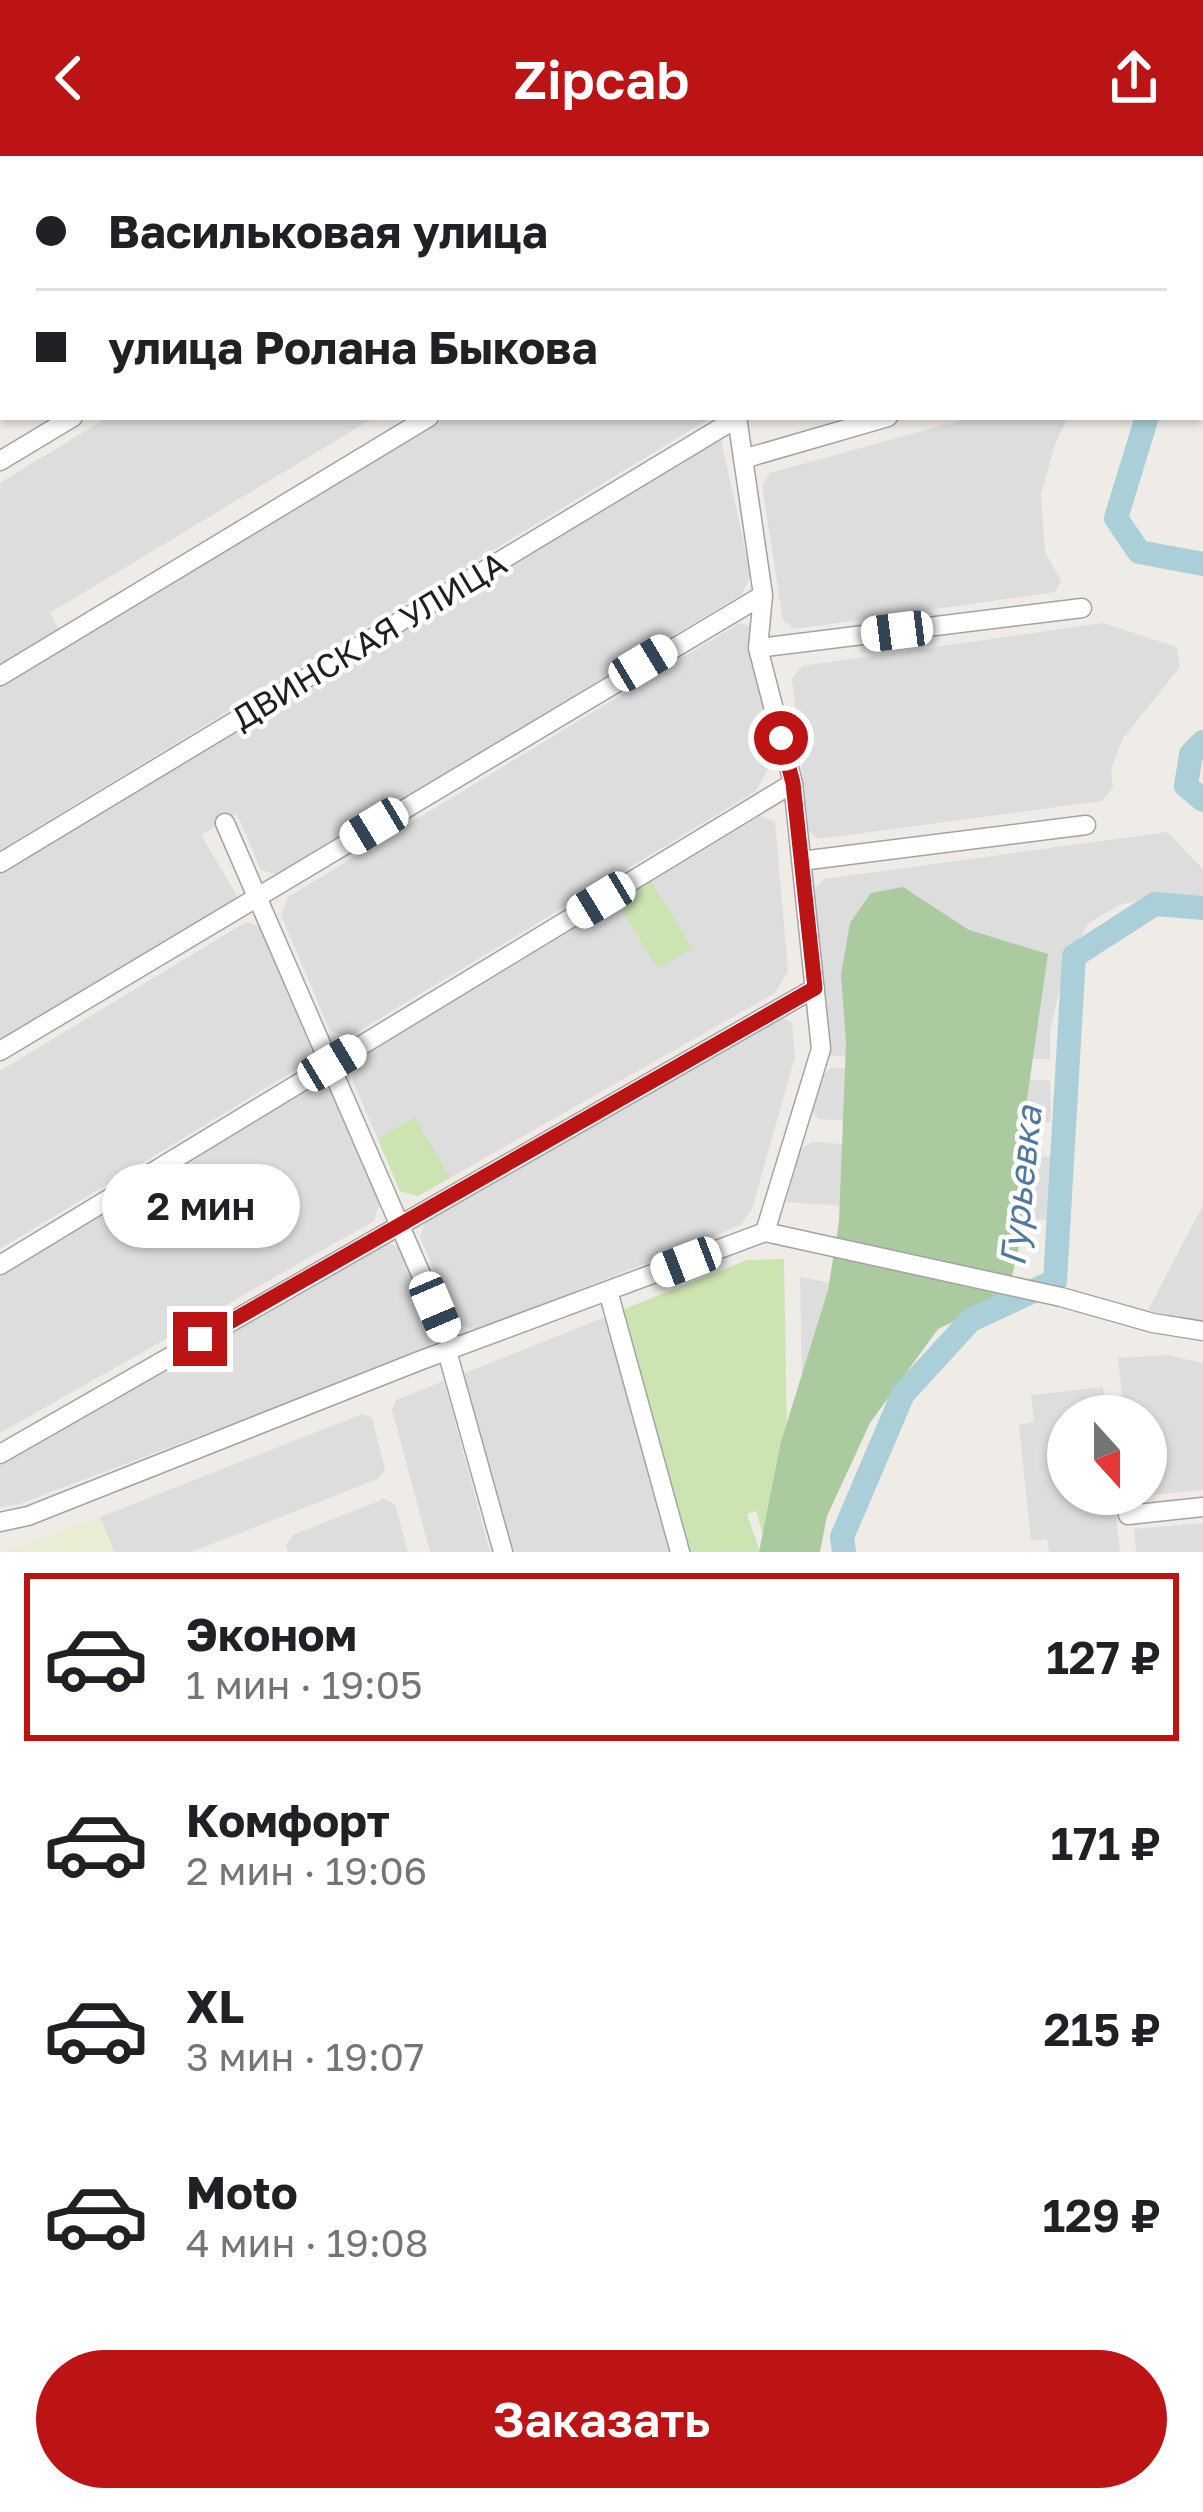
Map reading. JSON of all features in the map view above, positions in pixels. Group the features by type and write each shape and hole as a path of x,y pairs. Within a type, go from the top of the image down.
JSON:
{"street":[{"path":"0,461 68,420"},
{"path":"0,676 425,420"},
{"name":"ДВИНСКАЯ УЛИЦА","path":"0,863 734,420"},
{"path":"737,420 763,595 758,648 793,783 821,1049 765,1232"},
{"path":"742,459 878,420"},
{"path":"0,1051 763,595"},
{"path":"758,648 1082,608"},
{"path":"0,1264 793,783"},
{"path":"225,823 332,1063 450,1350 502,1552"},
{"path":"801,861 1086,825"},
{"path":"0,1454 815,988"},
{"path":"0,1522 28,1516 765,1232 1203,1331"},
{"path":"608,1291 680,1552"},
{"path":"1167,1511 1203,1507"}],"shaded area":[{"path":"103,420 370,420 50,613 59,630 0,666 0,483"},
{"path":"442,420 707,420 0,850 0,686"},
{"path":"962,420 1067,420 1041,494 1045,552 1061,581 1055,592 795,629 783,620 762,486 770,473"},
{"path":"720,435 751,576 742,594 278,875 261,870 237,814 201,835 239,899 0,1044 0,873"},
{"path":"740,623 756,629 770,766 756,791 349,1037 330,1031 281,915 288,897"},
{"path":"1103,623 1177,647 1180,667 1123,738 1111,769 1113,788 1102,801 818,839 809,832 792,679 802,666"},
{"path":"760,816 775,822 788,971 775,993 418,1196 400,1191 352,1079 359,1059"},
{"path":"1167,832 1203,869 1203,899 1150,898 1119,905 1089,923 1062,977 1050,1032 1050,1059 823,1056 814,890 824,879"},
{"path":"246,922 262,928 311,1043 307,1063 0,1249 0,1071"},
{"path":"781,1017 792,1023 795,1057 752,1209 741,1225 476,1331 458,1324 420,1237 426,1218"},
{"path":"831,1068 1019,1071 1027,1080 1050,1080 1051,1122 1029,1122 1018,1133 818,1119 810,1108 820,1077"},
{"path":"316,1085 332,1091 380,1202 374,1221 0,1433 0,1277"},
{"path":"812,1142 1051,1157 1051,1220 786,1202 800,1150"},
{"path":"1203,1205 1203,1324 1148,1310"},
{"path":"382,1241 399,1247 436,1333 429,1349 17,1505 0,1507 0,1460"},
{"path":"800,1277 836,1284 817,1375 802,1374"},
{"path":"608,1316 672,1552 511,1552 462,1374"},
{"path":"1167,1355 1203,1363 1203,1490 1167,1494 1167,1395 1122,1395 1118,1358"},
{"path":"444,1381 490,1552 430,1552 392,1410 396,1400"},
{"path":"1103,1387 1104,1395 1047,1395 1047,1515 1116,1515 1120,1552 1049,1552 1047,1539 1031,1541 1019,1425 1034,1422 1031,1395"},
{"path":"362,1414 372,1418 385,1469 378,1479 191,1552 114,1552 100,1517"},
{"path":"384,1499 395,1504 408,1552 288,1552 286,1546 293,1535"},
{"path":"1203,1523 1203,1552 1136,1552 1134,1529"}],"green space":[{"path":"651,881 692,948 658,969 617,902"},
{"path":"903,887 969,930 1048,954 1025,1113 1031,1196 1007,1297 938,1329 870,1423 827,1516 820,1552 759,1552 781,1442 828,1290 839,1222 846,1041 841,975 850,923 871,893"},
{"path":"415,1117 450,1178 417,1196 400,1191 378,1139"},
{"path":"784,1259 787,1434 765,1541 756,1511 747,1514 760,1552 688,1552 622,1310 747,1260"},
{"path":"100,1517 114,1552 5,1552"}],"waterway":[{"name":"Гурьевка","path":"1146,420 1116,518 1139,552 1203,564"},
{"name":"Гурьевка","path":"1203,742 1191,754 1186,786 1203,800"},
{"name":"Гурьевка","path":"844,1552 842,1537 903,1394 971,1320 1055,1281 1074,956 1155,904 1203,908"}],"route":[{"path":"200,1339 815,988 793,783 781,738"}]}
